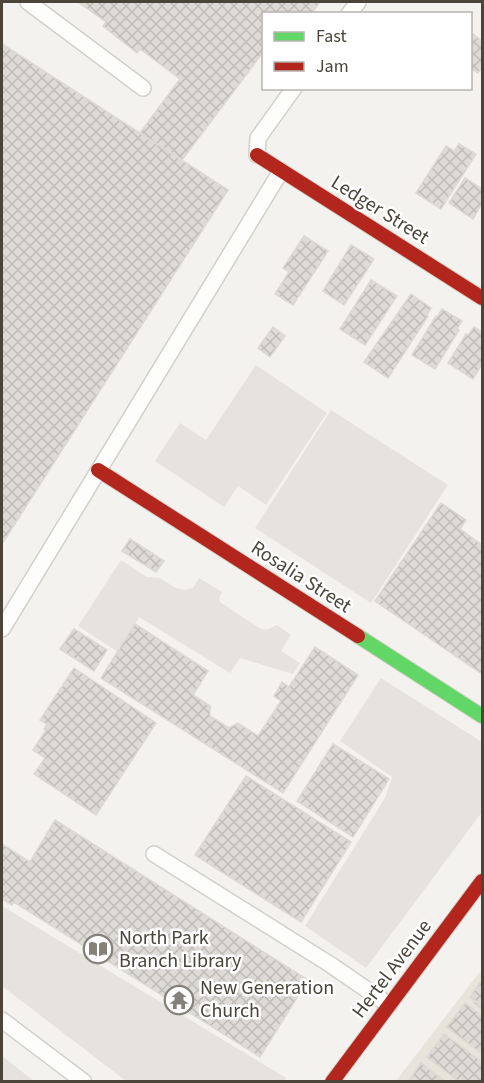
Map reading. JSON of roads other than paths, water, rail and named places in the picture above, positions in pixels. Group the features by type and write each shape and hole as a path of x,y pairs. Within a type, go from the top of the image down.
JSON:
{"street":[{"name":"Ledger Street","path":"256,155 483,298"},
{"name":"Rosalia Street","path":"98,470 483,716"},
{"name":"Hertel Avenue","path":"332,1082 483,881"}],"lane":[{"path":"28,2 143,88"},
{"path":"256,155 258,138 293,90"},
{"path":"2,628 281,171"},
{"path":"154,854 331,965 389,1005"},
{"path":"2,1020 84,1082"}],"place":[{"name":"North Park Branch Library","path":"98,949"},
{"name":"New Generation Church","path":"179,1000"}]}
